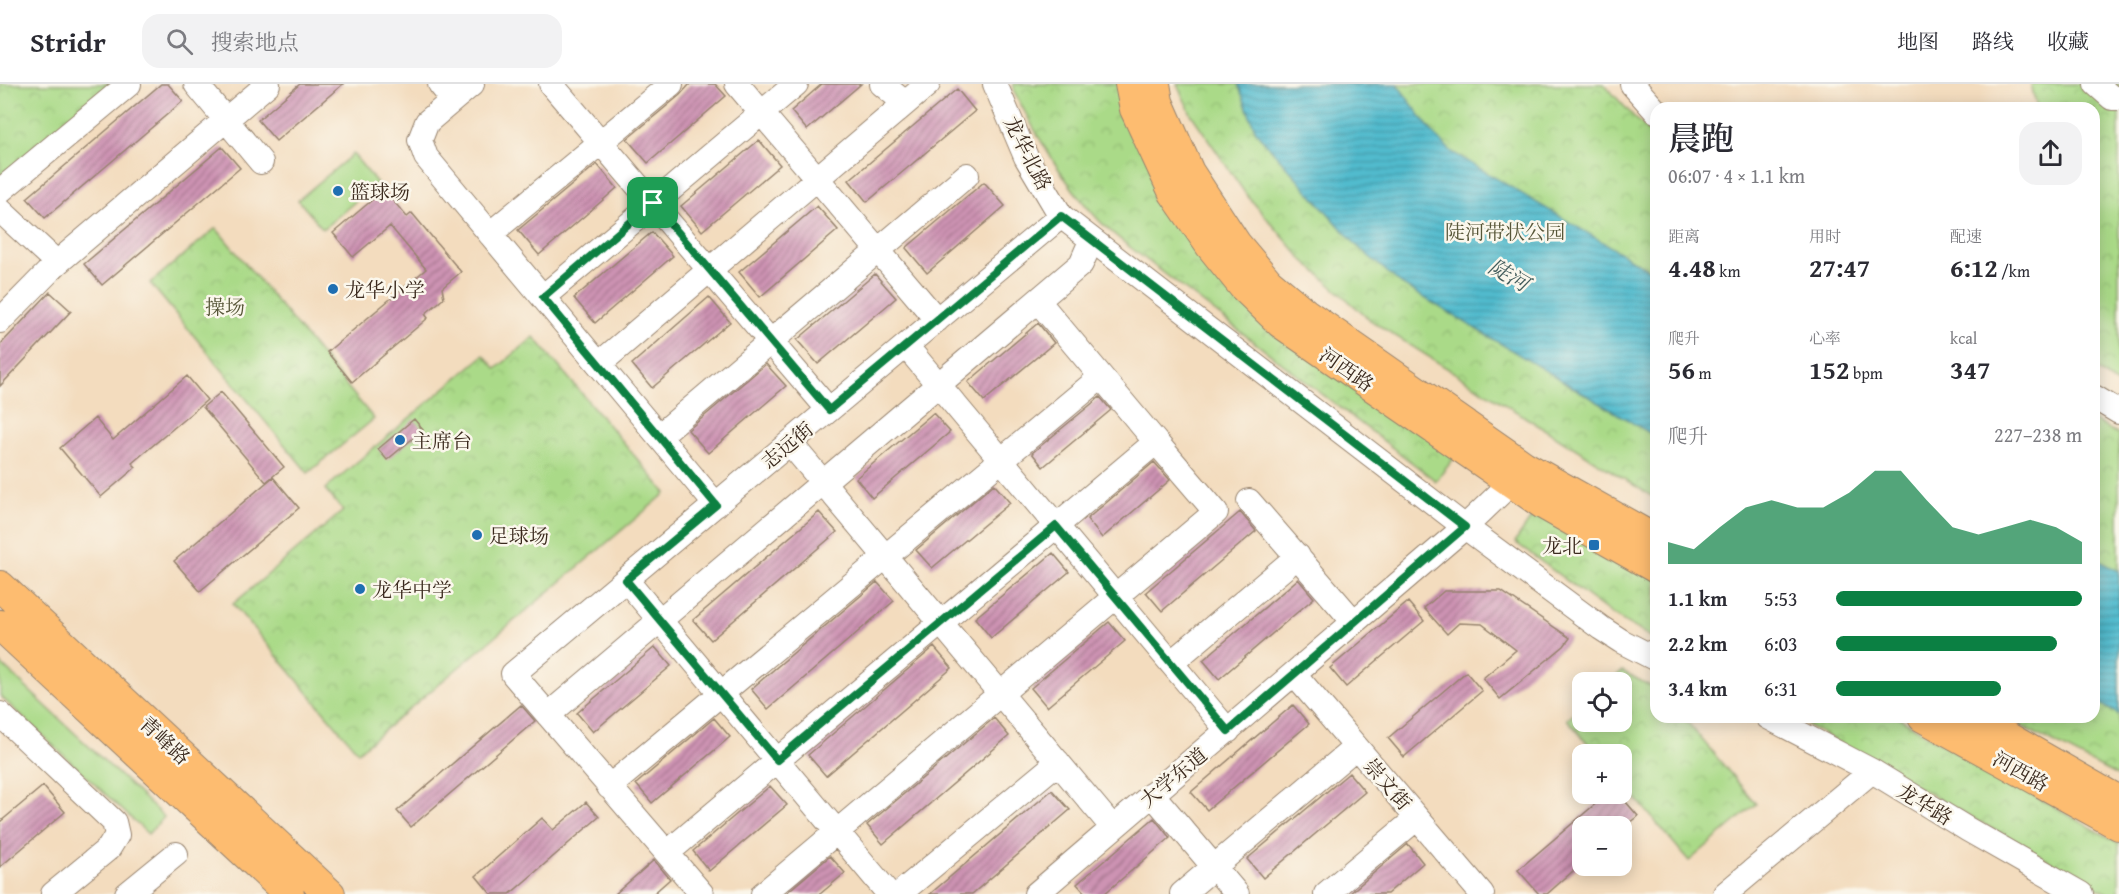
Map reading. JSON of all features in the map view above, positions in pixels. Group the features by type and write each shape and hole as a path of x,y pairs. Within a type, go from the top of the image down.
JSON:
{"main road":[{"name":"河西路","path":"1130,84 1135,109 1174,193 1210,245 1243,286 1281,323 1518,474 1650,537"},
{"name":"河西路","path":"1155,84 1158,102 1189,172 1236,244 1268,282 1305,313 1518,474 1543,504 1650,565"},
{"name":"青峰路","path":"0,586 330,894"},
{"name":"青峰路","path":"0,625 289,894"},
{"name":"河西路","path":"1934,723 2119,825"},
{"name":"河西路","path":"1982,723 2119,801"}],"street":[{"path":"0,191 129,84"},
{"path":"196,84 261,162"},
{"path":"0,321 57,263 268,84"},
{"path":"472,84 446,92 427,122 420,140 426,157 716,505"},
{"path":"551,84 829,410"},
{"path":"490,234 671,84"},
{"path":"737,84 937,320"},
{"path":"543,297 795,84"},
{"path":"882,84 905,103"},
{"path":"599,364 928,84"},
{"name":"龙华北路","path":"995,84 1026,157 1061,216 1465,527"},
{"path":"1632,84 1650,104"},
{"path":"2096,84 2112,98 2119,98"},
{"path":"658,436 967,175"},
{"path":"0,210 57,263"},
{"name":"志远街","path":"548,715 513,674 1061,216"},
{"path":"702,894 548,715 1081,264 1091,241"},
{"path":"763,894 1216,512 1038,301"},
{"path":"906,346 1228,731"},
{"path":"609,787 1101,377"},
{"path":"2100,401 2119,412"},
{"path":"667,853 1156,442"},
{"path":"790,443 1113,828"},
{"name":"大学东道","path":"1041,892 1152,794 1465,527 1518,474"},
{"path":"1249,501 1354,622"},
{"path":"1465,527 1601,628 1650,656"},
{"path":"1171,663 1298,556"},
{"path":"626,580 889,894"},
{"name":"崇文街","path":"1294,674 1417,818 1475,892"},
{"path":"0,714 114,822 117,835 110,848 53,894"},
{"name":"龙华路","path":"1780,723 1872,771 1967,829 2081,894"},
{"path":"1182,894 1356,747"},
{"path":"899,894 1058,762"},
{"path":"1725,894 1872,771"},
{"path":"1152,794 1237,894"},
{"path":"1326,894 1417,818"},
{"path":"127,894 176,854"}],"green space":[{"path":"0,84 116,84 0,180"},
{"path":"1013,84 1121,84 1142,149 1459,452 1436,481 1104,226 1072,188 1051,158 1015,93"},
{"name":"陡河带状公园","path":"1177,84 1604,84 1650,132 1650,495 1370,320 1303,260 1245,193 1191,114"},
{"path":"2031,84 2119,84 2119,385 2100,371 2100,102 2036,102"},
{"name":"篮球场","path":"353,154 377,183 323,229 298,200"},
{"name":"操场","path":"216,228 374,419 308,473 150,283"},
{"path":"534,337 666,493 358,752 233,604 343,511 325,489 484,355 496,369"},
{"path":"2100,424 2119,435 2119,777 2016,723 2100,723"},
{"path":"1538,508 1650,567 1650,637 1613,615 1515,542"},
{"path":"0,663 164,817 148,834 0,696"},
{"path":"1632,676 1650,686 1650,723 1688,723 1756,804 1689,861 1632,794 1632,744 1588,744 1578,732 1632,732"},
{"path":"1572,715 1572,725 1567,719"},
{"path":"1804,723 1908,723 1955,752 2119,843 2119,894 2108,894"}],"water":[{"name":"陡河","path":"1238,84 1397,84 1433,133 1452,152 1650,270 1650,433 1401,284 1356,245 1256,132"},
{"path":"2100,561 2119,571 2119,715 2100,704"}],"building":[{"path":"161,84 168,84 183,101 45,218 27,198"},
{"path":"300,84 343,84 276,141 258,120"},
{"path":"690,84 715,84 726,96 648,163 627,139"},
{"path":"822,84 861,84 807,130 791,111"},
{"path":"957,89 975,111 867,202 849,180"},
{"path":"759,140 780,165 702,231 681,206"},
{"path":"222,147 240,168 102,285 84,264"},
{"path":"597,164 617,188 539,255 518,230"},
{"path":"984,182 1005,206 927,273 906,248"},
{"path":"384,190 407,217 412,213 461,272 442,288 444,298 425,314 428,318 352,382 327,352 426,269 390,226 353,257 333,233"},
{"path":"817,206 838,230 760,297 739,272"},
{"path":"652,232 673,256 595,323 574,298"},
{"path":"875,274 896,298 818,364 797,340"},
{"path":"50,292 71,311 0,386 0,345"},
{"path":"709,297 730,322 652,388 632,364"},
{"path":"1038,323 1054,343 984,401 968,382"},
{"path":"766,364 786,386 708,453 688,430"},
{"path":"187,376 207,400 132,463 136,467 101,497 60,448 95,418 113,440"},
{"path":"221,392 284,467 266,482 203,407"},
{"path":"1100,397 1111,410 1043,467 1032,453"},
{"path":"933,413 950,432 872,498 856,478"},
{"name":"主席台","path":"414,419 423,430 387,460 378,449"},
{"path":"1154,462 1170,480 1102,538 1087,519"},
{"path":"273,477 299,508 200,591 174,561"},
{"path":"994,484 1010,503 932,568 916,550"},
{"path":"819,512 837,532 711,640 693,620"},
{"path":"1240,512 1256,531 1162,611 1146,592"},
{"path":"1053,553 1069,572 991,638 975,618"},
{"path":"1298,579 1314,598 1219,679 1203,660"},
{"path":"877,582 894,601 768,709 751,689"},
{"path":"1444,591 1501,591 1570,638 1564,646 1500,699 1483,678 1516,650 1482,624 1459,623 1447,634 1424,608"},
{"path":"1408,602 1424,621 1346,687 1330,668"},
{"path":"1109,622 1125,641 1047,707 1031,688"},
{"path":"655,647 671,666 593,732 577,713"},
{"path":"934,647 952,668 826,776 808,755"},
{"path":"1466,672 1482,691 1404,757 1388,738"},
{"path":"521,705 535,721 411,827 397,811"},
{"path":"1293,705 1309,724 1207,810 1191,792"},
{"path":"714,718 730,737 652,803 636,784"},
{"path":"994,718 1009,736 883,844 867,825"},
{"path":"1349,773 1365,792 1263,878 1247,859"},
{"path":"43,786 65,812 0,867 0,822"},
{"path":"770,786 787,805 709,871 693,851"},
{"path":"1052,790 1070,810 972,894 930,894"},
{"path":"586,802 599,817 510,894 491,894 476,876 542,818 553,830"},
{"path":"1595,804 1628,804 1638,816 1632,821 1632,816 1581,816"},
{"path":"1154,818 1170,838 1104,894 1086,894 1077,884"},
{"path":"1572,824 1572,872 1547,894 1539,894 1518,870"},
{"path":"1408,844 1423,863 1387,894 1349,894"},
{"path":"830,856 845,873 820,894 785,894"},
{"path":"654,860 670,879 653,894 615,894"}],"place":[{"name":"篮球场","path":"338,191"},
{"name":"龙华小学","path":"333,289"},
{"name":"主席台","path":"400,440"},
{"name":"足球场","path":"477,535"},
{"name":"龙北","path":"1594,545"},
{"name":"龙华中学","path":"360,589"}],"route":[{"path":"653,203 829,410 1061,216 1465,527 1228,731 1056,526 777,760 626,580 716,505 543,297 653,203"}]}
